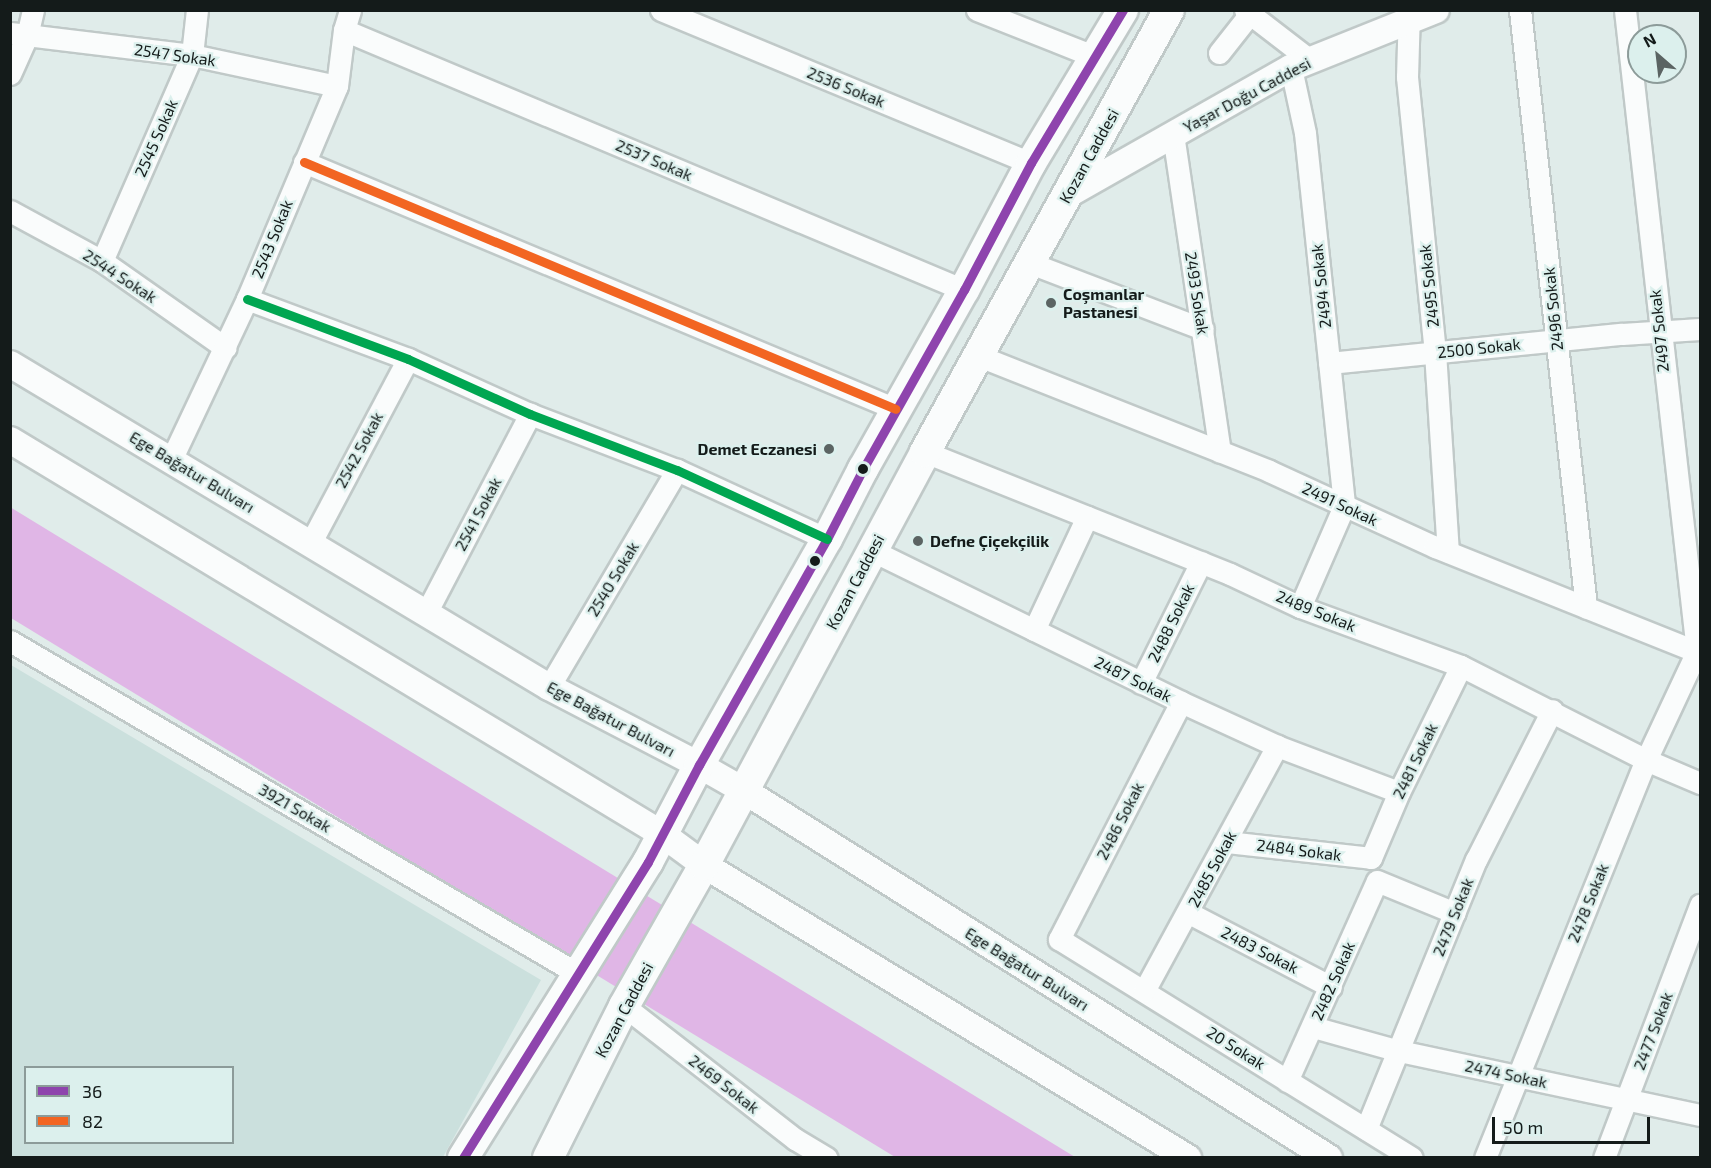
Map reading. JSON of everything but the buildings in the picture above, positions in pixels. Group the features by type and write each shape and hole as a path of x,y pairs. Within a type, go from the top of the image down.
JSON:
{"highway":[{"path":"464,1156 580,975 648,862 699,765 827,539 1033,161 1123,10"},
{"name":"Kozan Caddesi","path":"548,1158 624,1006 704,865 925,452 1170,10"},
{"path":"1072,154 1074,182 1041,193 1033,161 1072,154"}],"main road":[{"name":"Yaşar Doğu Caddesi","path":"1074,182 1173,134 1301,64 1409,16 1436,10"},
{"name":"Ege Bağatur Bulvarı","path":"10,364 311,542 549,687 743,790 1329,1158"},
{"path":"10,440 662,834 704,865 1188,1158"}],"street":[{"path":"10,74 19,34 33,10"},
{"name":"2545 Sokak","path":"102,261 192,55 197,10"},
{"name":"2536 Sokak","path":"661,10 1033,161"},
{"path":"977,10 1096,57"},
{"name":"2496 Sokak","path":"1521,10 1586,607"},
{"name":"2497 Sokak","path":"1625,10 1659,332 1699,652"},
{"path":"1219,53 1250,12 1301,64"},
{"name":"2495 Sokak","path":"1409,16 1407,77 1436,352 1448,552"},
{"name":"2543 Sokak","path":"171,460 226,348 337,86 347,20"},
{"name":"2537 Sokak","path":"347,20 964,290"},
{"name":"2547 Sokak","path":"19,34 192,55 337,86"},
{"name":"2494 Sokak","path":"1301,64 1305,133 1344,506"},
{"name":"2493 Sokak","path":"1173,134 1220,452"},
{"path":"304,162 896,410"},
{"name":"2544 Sokak","path":"10,211 102,261 226,348"},
{"path":"1030,263 1203,329"},
{"path":"247,299 408,359 530,414 677,471 827,539"},
{"name":"2500 Sokak","path":"1329,363 1556,340 1701,329"},
{"name":"2491 Sokak","path":"979,356 1220,452 1448,552 1699,652"},
{"name":"2542 Sokak","path":"311,542 408,359"},
{"name":"2541 Sokak","path":"426,613 530,414"},
{"name":"2489 Sokak","path":"925,452 1201,562 1300,607 1461,666 1552,710 1646,760 1701,783"},
{"name":"2540 Sokak","path":"549,687 677,471"},
{"path":"1300,607 1344,506"},
{"path":"1034,630 1087,517"},
{"name":"2487 Sokak","path":"873,551 1181,702 1277,746 1399,792"},
{"name":"2488 Sokak","path":"1142,683 1201,562"},
{"name":"3921 Sokak","path":"10,641 580,975"},
{"name":"2478 Sokak","path":"1485,1158 1646,760 1699,652"},
{"name":"2481 Sokak","path":"1371,858 1399,792 1461,666"},
{"name":"2486 Sokak","path":"1059,939 1181,702"},
{"name":"2479 Sokak","path":"1366,1129 1476,860 1552,710"},
{"name":"2485 Sokak","path":"1144,991 1189,913 1277,746"},
{"name":"2484 Sokak","path":"1227,842 1371,858"},
{"name":"2482 Sokak","path":"1287,1081 1377,881 1455,913"},
{"name":"2477 Sokak","path":"1604,1158 1701,905"},
{"name":"2483 Sokak","path":"1189,913 1331,987"},
{"name":"20 Sokak","path":"1059,939 1412,1158"},
{"name":"2469 Sokak","path":"624,1006 795,1139 827,1158"},
{"name":"2474 Sokak","path":"1313,1027 1399,1052 1701,1115"}],"shaded area":[{"path":"10,507 1075,1157 895,1157 11,618"},
{"path":"11,665 541,980 443,1157 11,1157"}],"transit line":[{"name":"36","path":"463,1158 648,862 699,765 964,290 1031,163 1123,10"},
{"name":"82","path":"304,162 896,409"},
{"path":"247,299 408,359 530,414 677,470 827,539"}],"place":[{"name":"Coşmanlar Pastanesi","path":"1051,303"},
{"name":"Demet Eczanesi","path":"829,449"},
{"name":"Defne Çiçekçilik","path":"918,541"}]}
